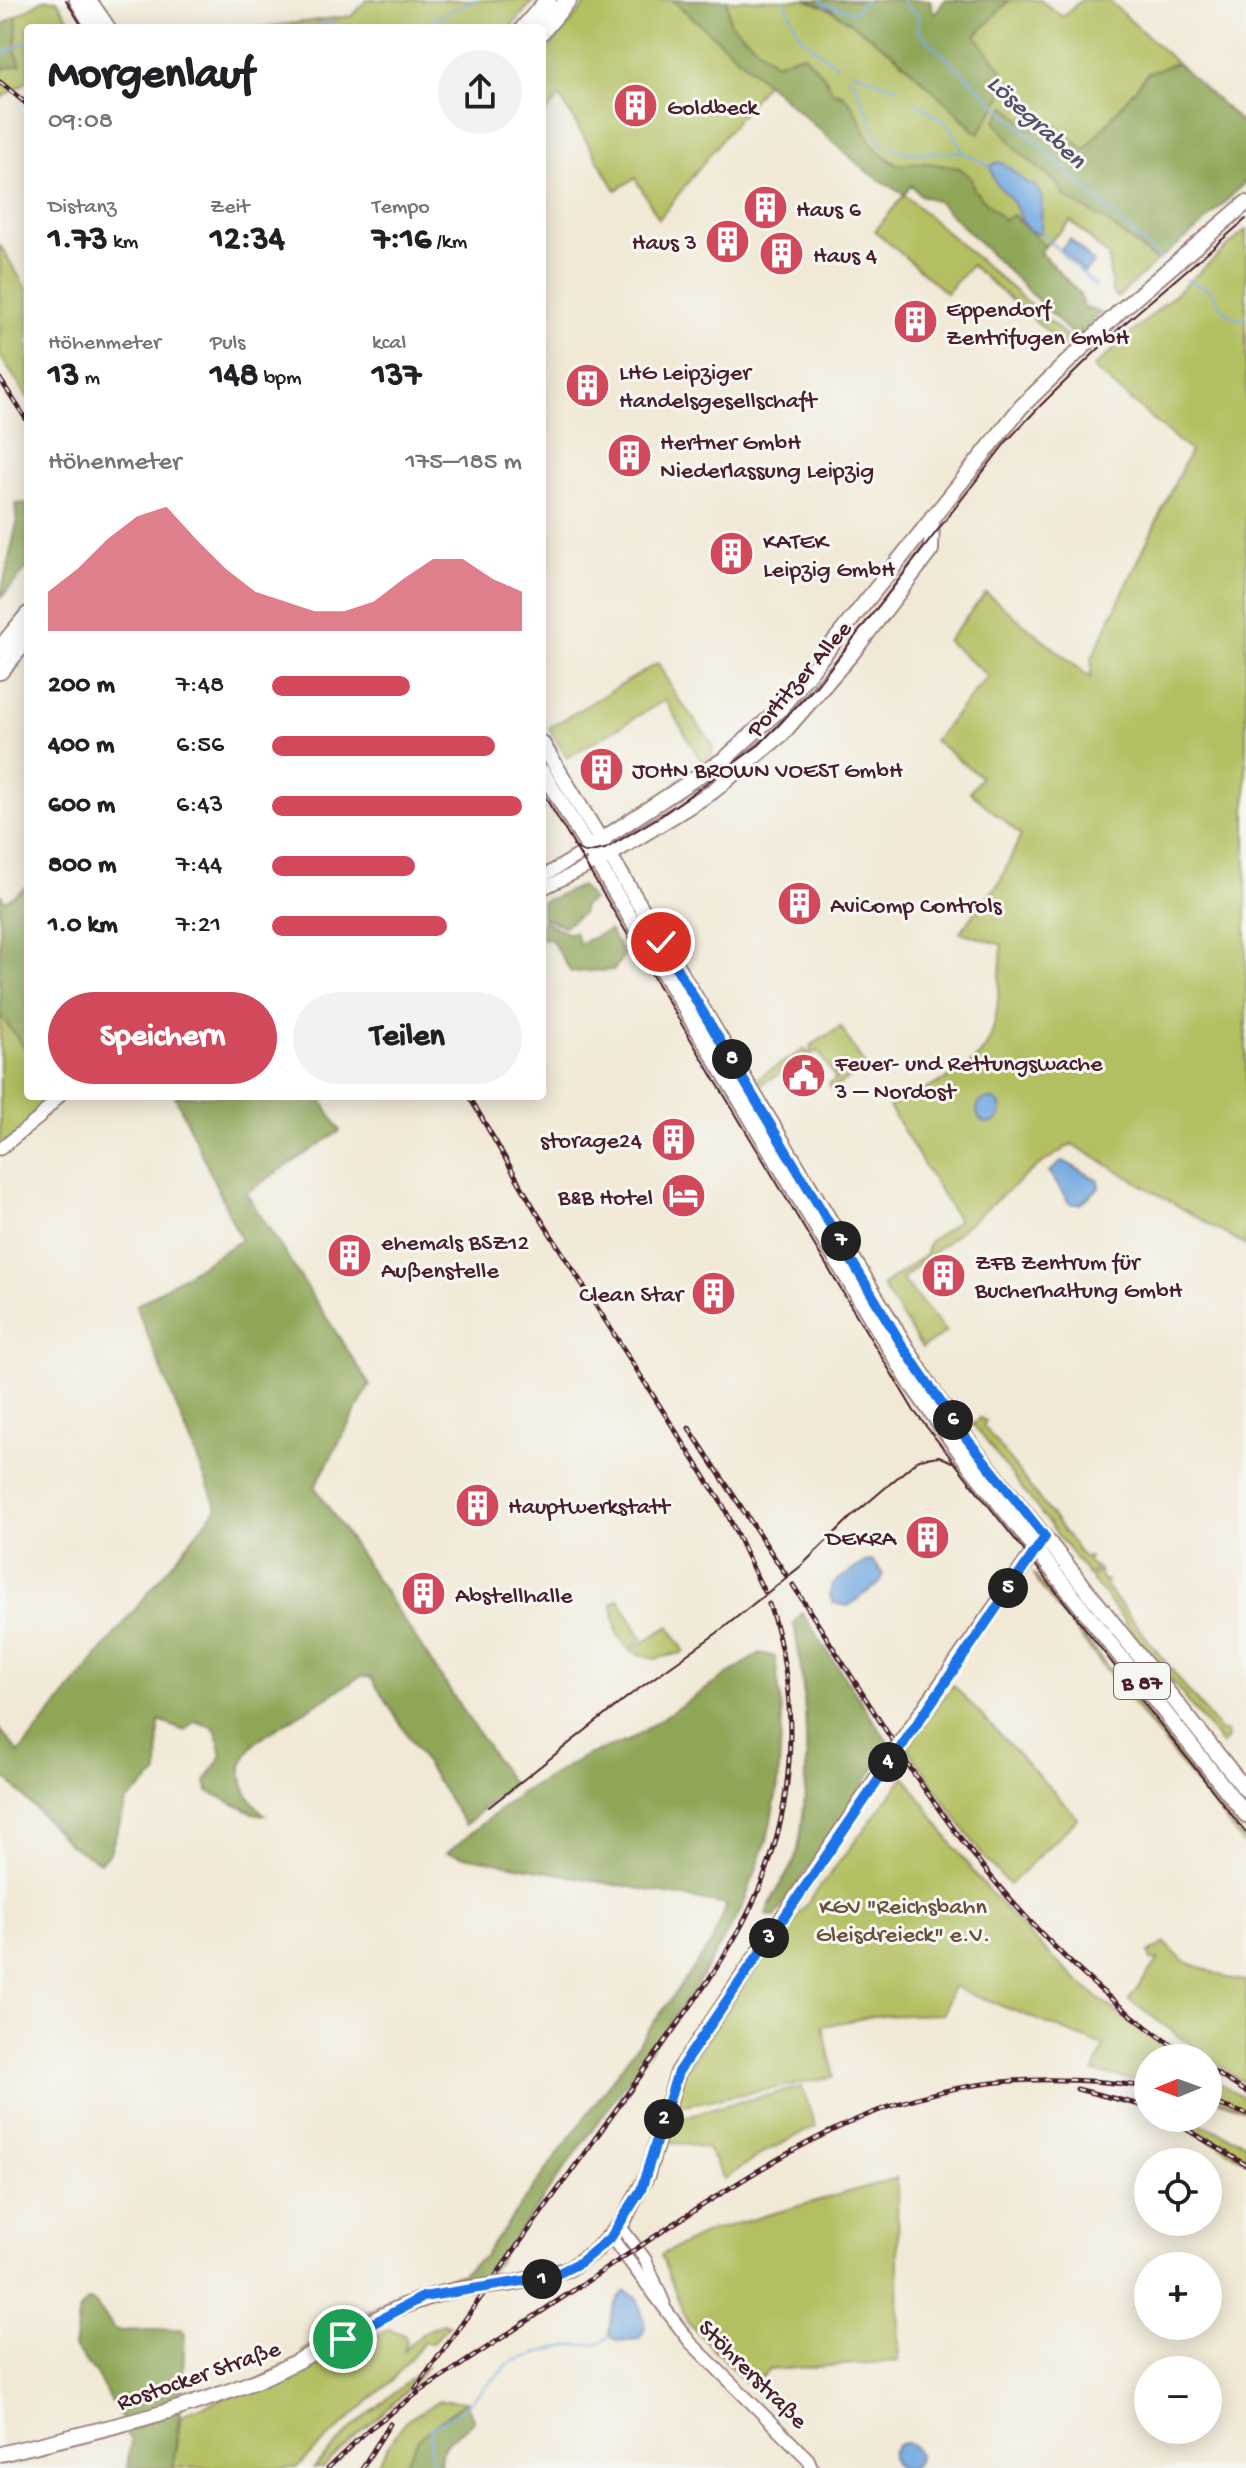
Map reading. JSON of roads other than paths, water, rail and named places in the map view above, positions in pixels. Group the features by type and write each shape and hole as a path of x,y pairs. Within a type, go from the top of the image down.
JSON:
{"highway":[{"path":"527,24 548,0"},
{"path":"546,26 568,0"},
{"path":"0,649 24,620"},
{"path":"0,671 24,643"}],"main road":[{"path":"77,0 92,24"},
{"path":"89,0 105,24"},
{"name":"Portitzer Allee","path":"594,844 726,758 781,708 1021,407 1077,350 1246,203"},
{"name":"Portitzer Allee","path":"603,859 712,792 782,734 843,663 931,550 932,517"},
{"name":"B 87","path":"546,751 594,844 905,1350 1040,1543 1246,1815"},
{"name":"B 87","path":"546,777 594,844"},
{"name":"B 87","path":"1040,1543 1246,1790"},
{"name":"Rostocker Straße","path":"0,2454 106,2429 220,2394 317,2353 406,2304 463,2289 514,2283 569,2269 615,2232 647,2175 678,2072 1040,1543"}],"street":[{"path":"546,874 594,844"},
{"path":"546,887 603,859"},
{"path":"0,1149 39,1118 55,1100"},
{"name":"Stöhrerstraße","path":"615,2232 690,2342 808,2459 812,2468"}],"water":[{"path":"998,162 1035,186 1042,198 1041,233 1026,227 1009,196 997,184 990,166"},
{"path":"1070,239 1094,263 1084,272 1061,249"},
{"path":"989,1099 997,1103 1001,1111 997,1119 989,1123 981,1119 977,1111 981,1103"},
{"path":"1063,1161 1098,1180 1099,1188 1080,1204 1070,1204 1049,1172"},
{"path":"873,1561 883,1574 881,1582 848,1606 834,1603 830,1596 832,1584 865,1562"},
{"path":"625,2291 637,2297 646,2328 639,2339 618,2341 610,2336 610,2324 615,2306"},
{"path":"905,2443 914,2447 918,2456 914,2465 905,2469 896,2465 892,2456 896,2447"}],"waterway":[{"name":"Lösegraben","path":"425,24 477,0"},
{"path":"784,0 800,36 837,66"},
{"name":"Lösegraben","path":"822,0 824,5 854,12 866,0"},
{"name":"Lösegraben","path":"903,0 905,7 918,14 918,31 1161,260"},
{"name":"Lösegraben","path":"321,24 336,24"},
{"name":"Lösegraben","path":"0,55 24,43"},
{"path":"852,71 899,88"},
{"path":"848,77 854,81 881,144 910,153 963,152 990,166"},
{"path":"914,100 949,126 962,150"},
{"path":"1041,233 1095,286"},
{"name":"Lösegraben","path":"1185,279 1210,290 1225,312 1239,320 1246,317"},
{"path":"432,2468 430,2429 464,2408 511,2362 556,2348 599,2343 610,2336"}],"tram line":[{"path":"66,0 81,24"},
{"path":"573,846 585,853 605,849 661,816 759,745 818,684 1007,441 1125,323 1246,219"},
{"path":"546,799 914,1411 1246,1833"},
{"path":"489,1807 630,1695 717,1633 801,1566 850,1518 919,1459 939,1456 952,1462"}],"railway":[{"path":"0,82 24,102"},
{"path":"0,379 24,416"},
{"path":"471,1100 537,1213 724,1507 764,1592"},
{"path":"689,1428 786,1575"},
{"path":"793,1585 894,1743"},
{"path":"495,2277 703,1988 740,1928 766,1871 785,1796 790,1718 780,1641 769,1604"},
{"path":"900,1753 962,1840 1030,1921 1106,1995 1171,2044"},
{"path":"1222,2077 1246,2092"},
{"path":"328,2468 369,2429 419,2392 723,2192 835,2129 890,2106 947,2090 1007,2081 1074,2080 1134,2086"},
{"path":"1077,2089 1134,2103"},
{"path":"1222,2106 1246,2114"},
{"path":"1191,2132 1246,2165"},
{"path":"416,2388 484,2293"},
{"path":"362,2468 390,2424"}],"place":[{"name":"Goldbeck","path":"636,106"},
{"name":"Haus 6","path":"765,208"},
{"name":"Haus 3","path":"728,241"},
{"name":"Haus 4","path":"782,254"},
{"name":"Eppendorf Zentrifugen GmbH","path":"915,322"},
{"name":"LHG Leipziger Handelsgesellschaft","path":"588,385"},
{"name":"Hertner GmbH Niederlassung Leipzig","path":"629,455"},
{"name":"KATEK Leipzig GmbH","path":"732,554"},
{"name":"JOHN BROWN VOEST GmbH","path":"601,769"},
{"name":"AviComp Controls","path":"799,904"},
{"name":"Feuer- und Rettungswache 3 – Nordost","path":"804,1076"},
{"name":"storage24","path":"673,1139"},
{"name":"B&B Hotel","path":"684,1196"},
{"name":"ehemals BSZ12 Außenstelle","path":"350,1255"},
{"name":"ZFB Zentrum für Bucherhaltung GmbH","path":"944,1275"},
{"name":"Clean Star","path":"714,1293"},
{"name":"Hauptwerkstatt","path":"477,1505"},
{"name":"DEKRA","path":"927,1537"},
{"name":"Abstellhalle","path":"424,1594"}],"park label":[{"name":"KGV \"Reichsbahn Gleisdreieck\" e.V.","path":"903,1919"}]}
